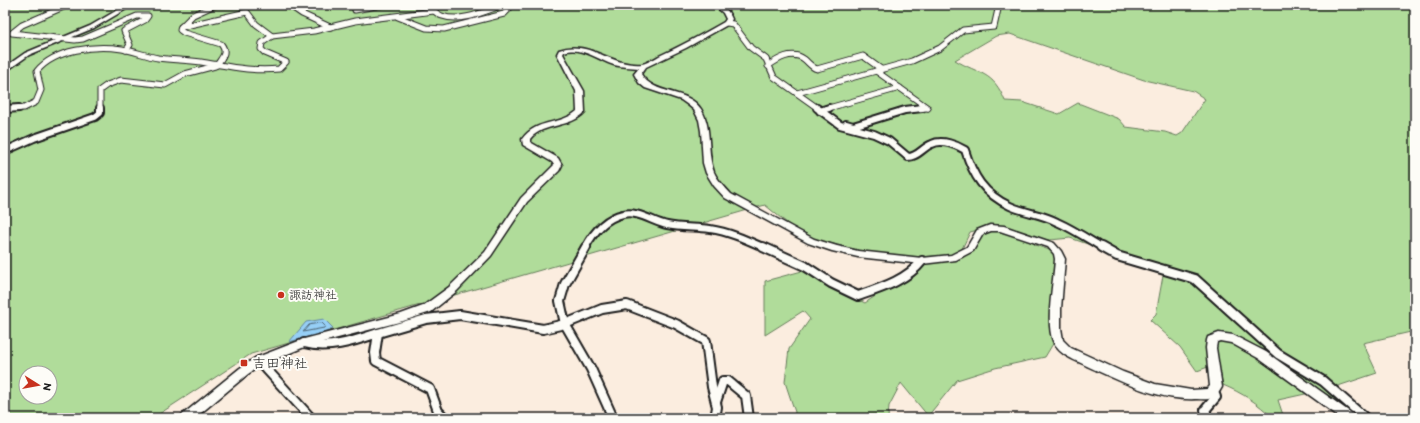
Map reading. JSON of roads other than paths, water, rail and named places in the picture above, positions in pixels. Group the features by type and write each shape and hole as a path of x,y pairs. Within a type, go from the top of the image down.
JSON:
{"street":[{"path":"68,5 22,25 12,33 63,39 83,39 137,16 148,16 145,20 124,31 130,45 126,50"},
{"path":"5,70 27,54 92,27 130,5"},
{"path":"181,27 193,15 215,5"},
{"path":"289,5 302,14 330,28"},
{"path":"343,24 356,8 381,5"},
{"path":"396,16 426,28 445,29 504,14 509,9 504,5 454,18 444,17 427,5"},
{"path":"450,5 465,5"},
{"path":"717,5 726,12 729,19 727,23"},
{"path":"797,93 912,61 940,48 963,30 994,27 999,5"},
{"path":"5,109 22,109 36,104 40,99 42,88 38,71 44,63 59,54 79,51 126,50 142,55 217,65 261,70 280,69 286,64 284,60 264,53 261,49 262,43 272,36 434,11"},
{"path":"181,27 247,12 256,24 272,36"},
{"path":"1350,418 1262,355 1233,339 1219,338 1212,340 1211,348 1216,387 1210,394 1196,396 1157,390 1136,383 1067,352 1060,345 1057,337 1056,308 1060,259 1058,252 1051,245 1002,228 990,228 980,232 970,249 953,258 922,261 858,254 811,241 728,196 718,187 710,174 706,159 704,127 696,108 685,99 654,89 639,79 637,74 644,66 684,47 727,23 733,24 751,48 766,59 774,77 836,123 889,141 908,157 913,157 933,143 955,144 961,146 965,150 972,172 979,182 998,199 1010,206 1056,221 1117,256 1195,279 1278,354 1323,381 1365,418"},
{"path":"5,150 34,138 95,117 100,113 100,90 106,84 114,80 126,80 161,85 170,84 184,75 217,65 225,54 225,49 221,44 184,33 180,30 181,27"},
{"path":"190,417 244,371 259,361 304,343 403,317 426,309 453,289 488,254 524,200 556,169 558,165 555,160 526,143 528,135 538,128 572,118 581,112 580,91 560,54 561,51 567,48 575,48 614,63 644,66"},
{"path":"768,66 780,58 797,56 803,58 813,68 817,69 863,56 900,88 928,109 905,110 853,126 836,123"},
{"path":"820,111 900,88"},
{"path":"613,418 591,369 565,324 560,301 564,284 596,229 606,222 624,213 650,218 667,225 710,229 737,235 805,266 838,287 858,296 882,288 914,271 922,261"},
{"path":"304,343 311,346 337,344 426,319 455,316 478,317 542,329 565,324 602,308 627,305 676,324 706,341 717,407 715,418"},
{"path":"378,333 376,362 430,389 434,394 436,409 445,418"},
{"path":"259,361 311,418"},
{"path":"716,402 723,381 728,381 746,396 749,418"},
{"path":"1208,418 1205,410 1216,397 1213,390"}],"water":[{"path":"324,319 333,328 329,331 289,342 306,322"}],"place":[{"name":"諏訪神社","path":"281,295"},
{"name":"吉田神社","path":"244,363"}]}
